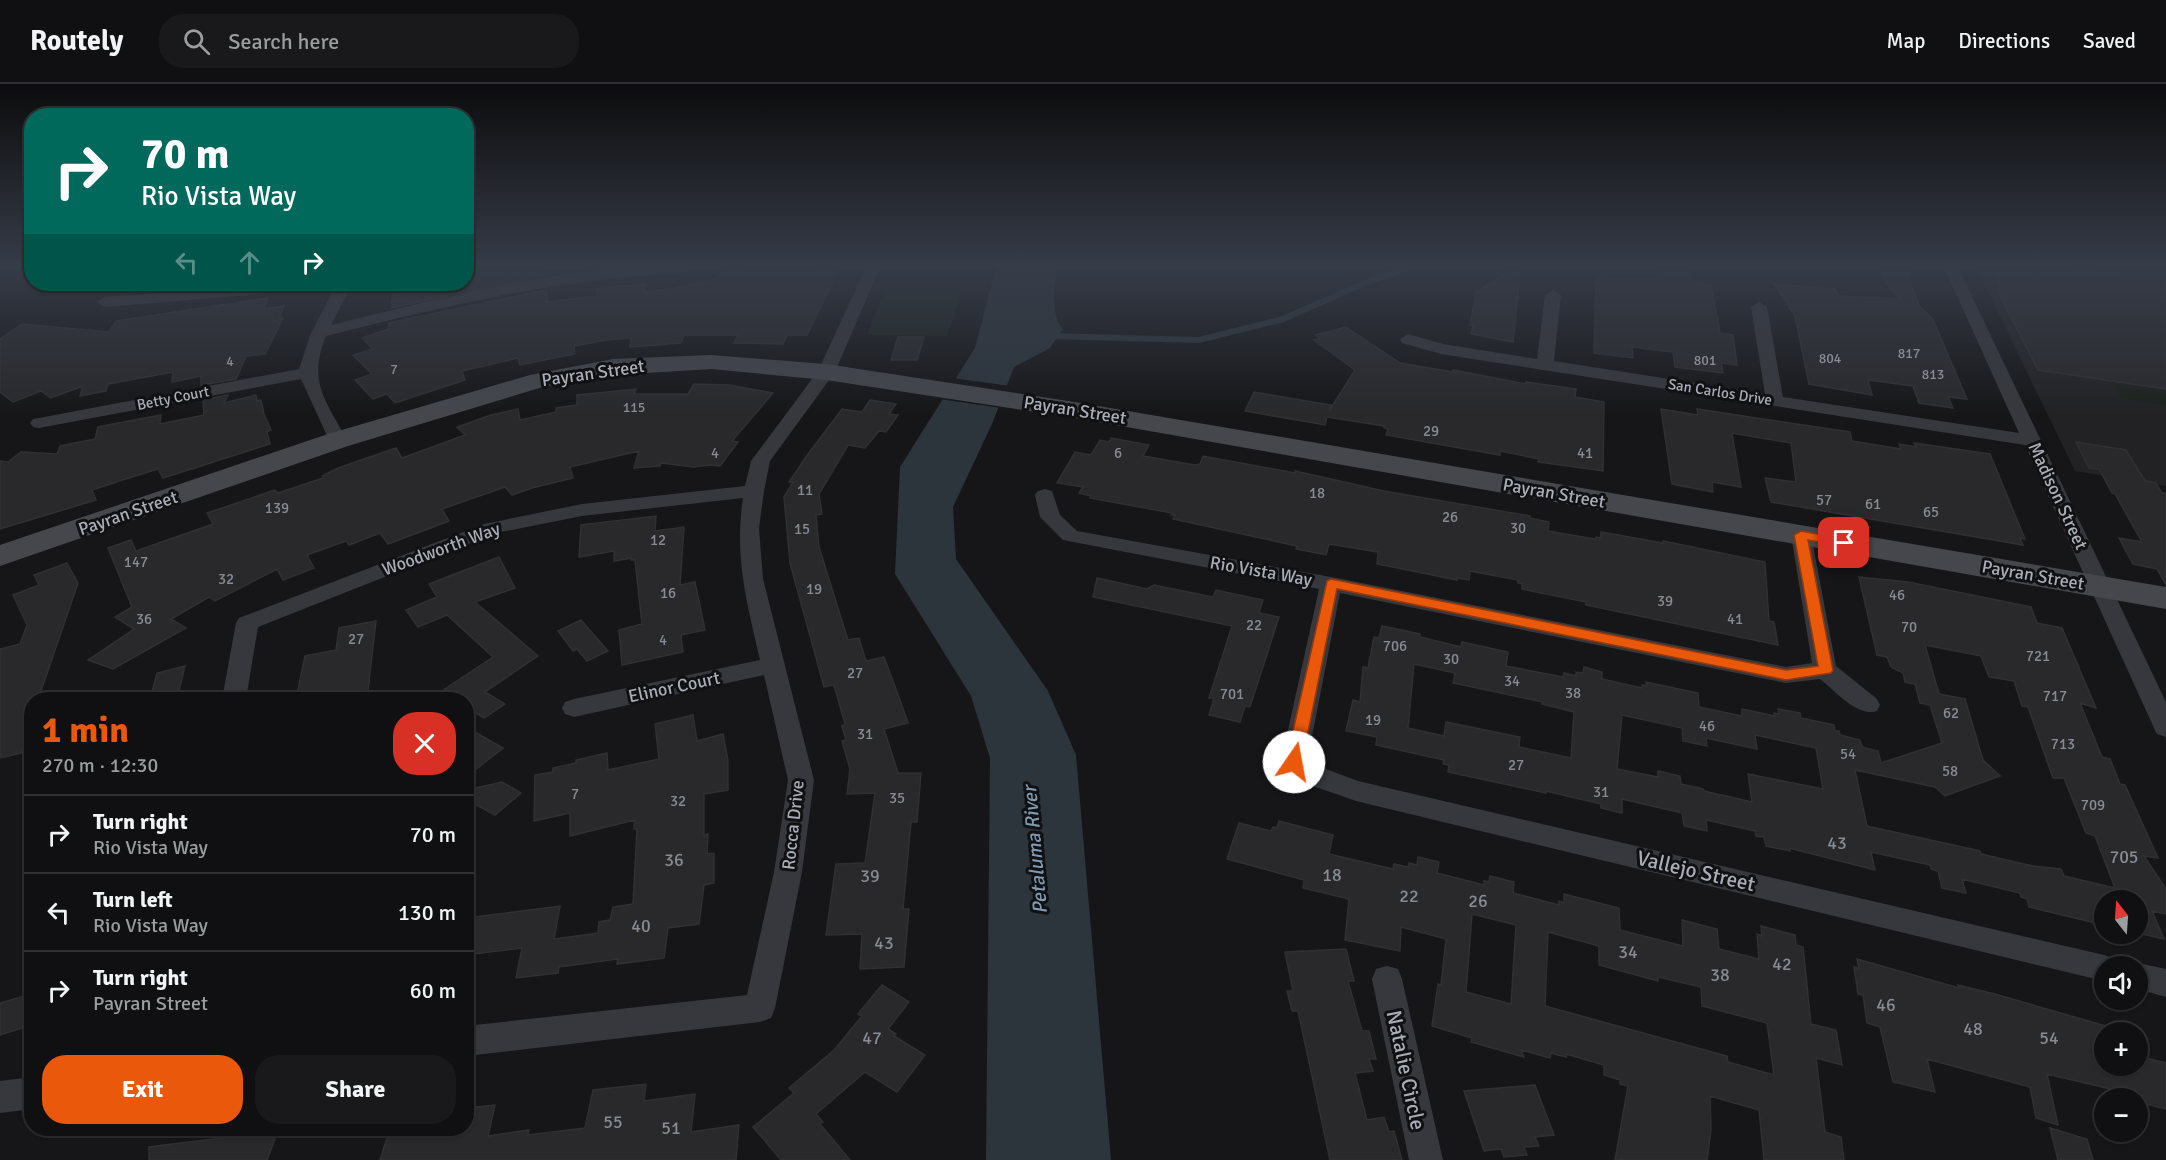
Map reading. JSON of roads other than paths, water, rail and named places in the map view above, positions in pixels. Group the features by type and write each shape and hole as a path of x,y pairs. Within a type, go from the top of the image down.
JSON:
{"main road":[{"name":"Payran Street","path":"0,556 338,440 539,380 613,367 711,362 826,372 1075,410 2166,598"}],"street":[{"path":"328,315 319,333 307,373 322,411 338,440"},
{"path":"319,333 391,315"},
{"name":"Rocca Drive","path":"474,1040 760,1008 788,872 801,780 752,579 749,528 761,461 826,372 851,315"},
{"path":"1545,365 1551,315"},
{"path":"1760,315 1774,401"},
{"name":"Madison Street","path":"1973,315 2166,728"},
{"name":"San Carlos Drive","path":"1408,339 1441,349 2032,441"},
{"name":"Betty Court","path":"39,423 307,373"},
{"name":"Woodworth Way","path":"235,692 248,623 491,528 582,510 754,491"},
{"name":"Rio Vista Way","path":"1045,495 1050,517 1071,536 1331,584 1786,675 1826,670"},
{"path":"1801,535 1826,670 1868,705"},
{"name":"Vallejo Street","path":"1331,584 1294,762 1299,771 1356,791 2094,966"},
{"name":"Elinor Court","path":"574,708 773,665"},
{"path":"2148,978 2166,983"},
{"name":"Natalie Circle","path":"1386,979 1426,1160"},
{"path":"0,1097 24,1094"}],"water":[{"name":"Petaluma River","path":"984,315 1056,315 1063,329 1050,348 1014,367 992,424 953,507 956,559 1048,691 1076,755 1111,1160 986,1160 990,758 971,696 895,574 900,467 975,348"}],"waterway":[{"path":"1049,336 1199,340 1292,315"}]}
